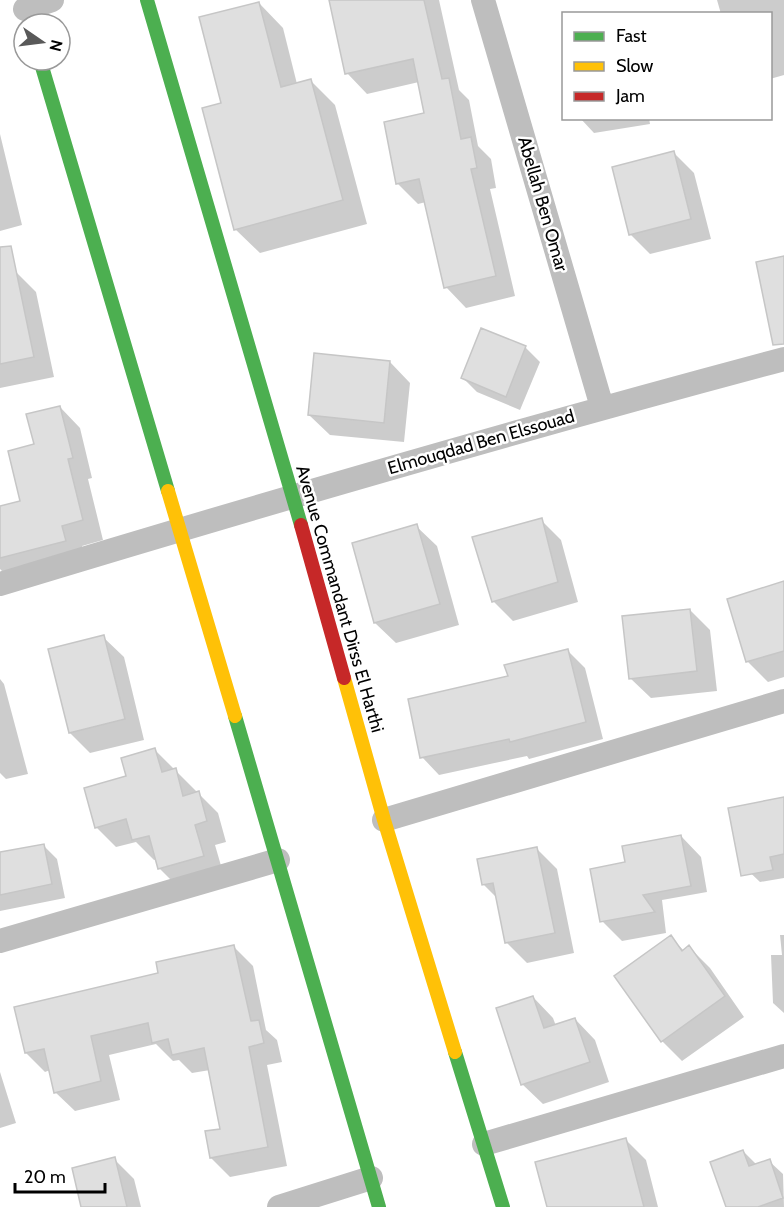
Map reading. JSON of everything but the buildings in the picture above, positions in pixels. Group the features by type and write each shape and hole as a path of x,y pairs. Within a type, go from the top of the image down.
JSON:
{"street":[{"path":"26,11 52,0"},
{"name":"Avenue Commandant Dirss El Harthi","path":"147,0 293,497 384,820 503,1207"},
{"name":"Abellah Ben Omar","path":"483,0 602,407"},
{"path":"44,72 379,1207"},
{"name":"Elmouqdad Ben Elssouad","path":"0,584 180,529 602,407 784,360"},
{"path":"384,820 784,701"},
{"path":"0,941 278,860"},
{"path":"484,1144 784,1056"},
{"path":"279,1207 371,1178"}],"traffic: fast":[{"path":"147,0 301,525"},
{"path":"44,72 168,491"},
{"path":"235,716 379,1207"},
{"path":"455,1052 503,1207"}],"traffic: slow":[{"path":"168,491 235,716"},
{"path":"344,678 384,820 455,1052"}],"traffic: jam":[{"path":"301,525 344,678"}]}
